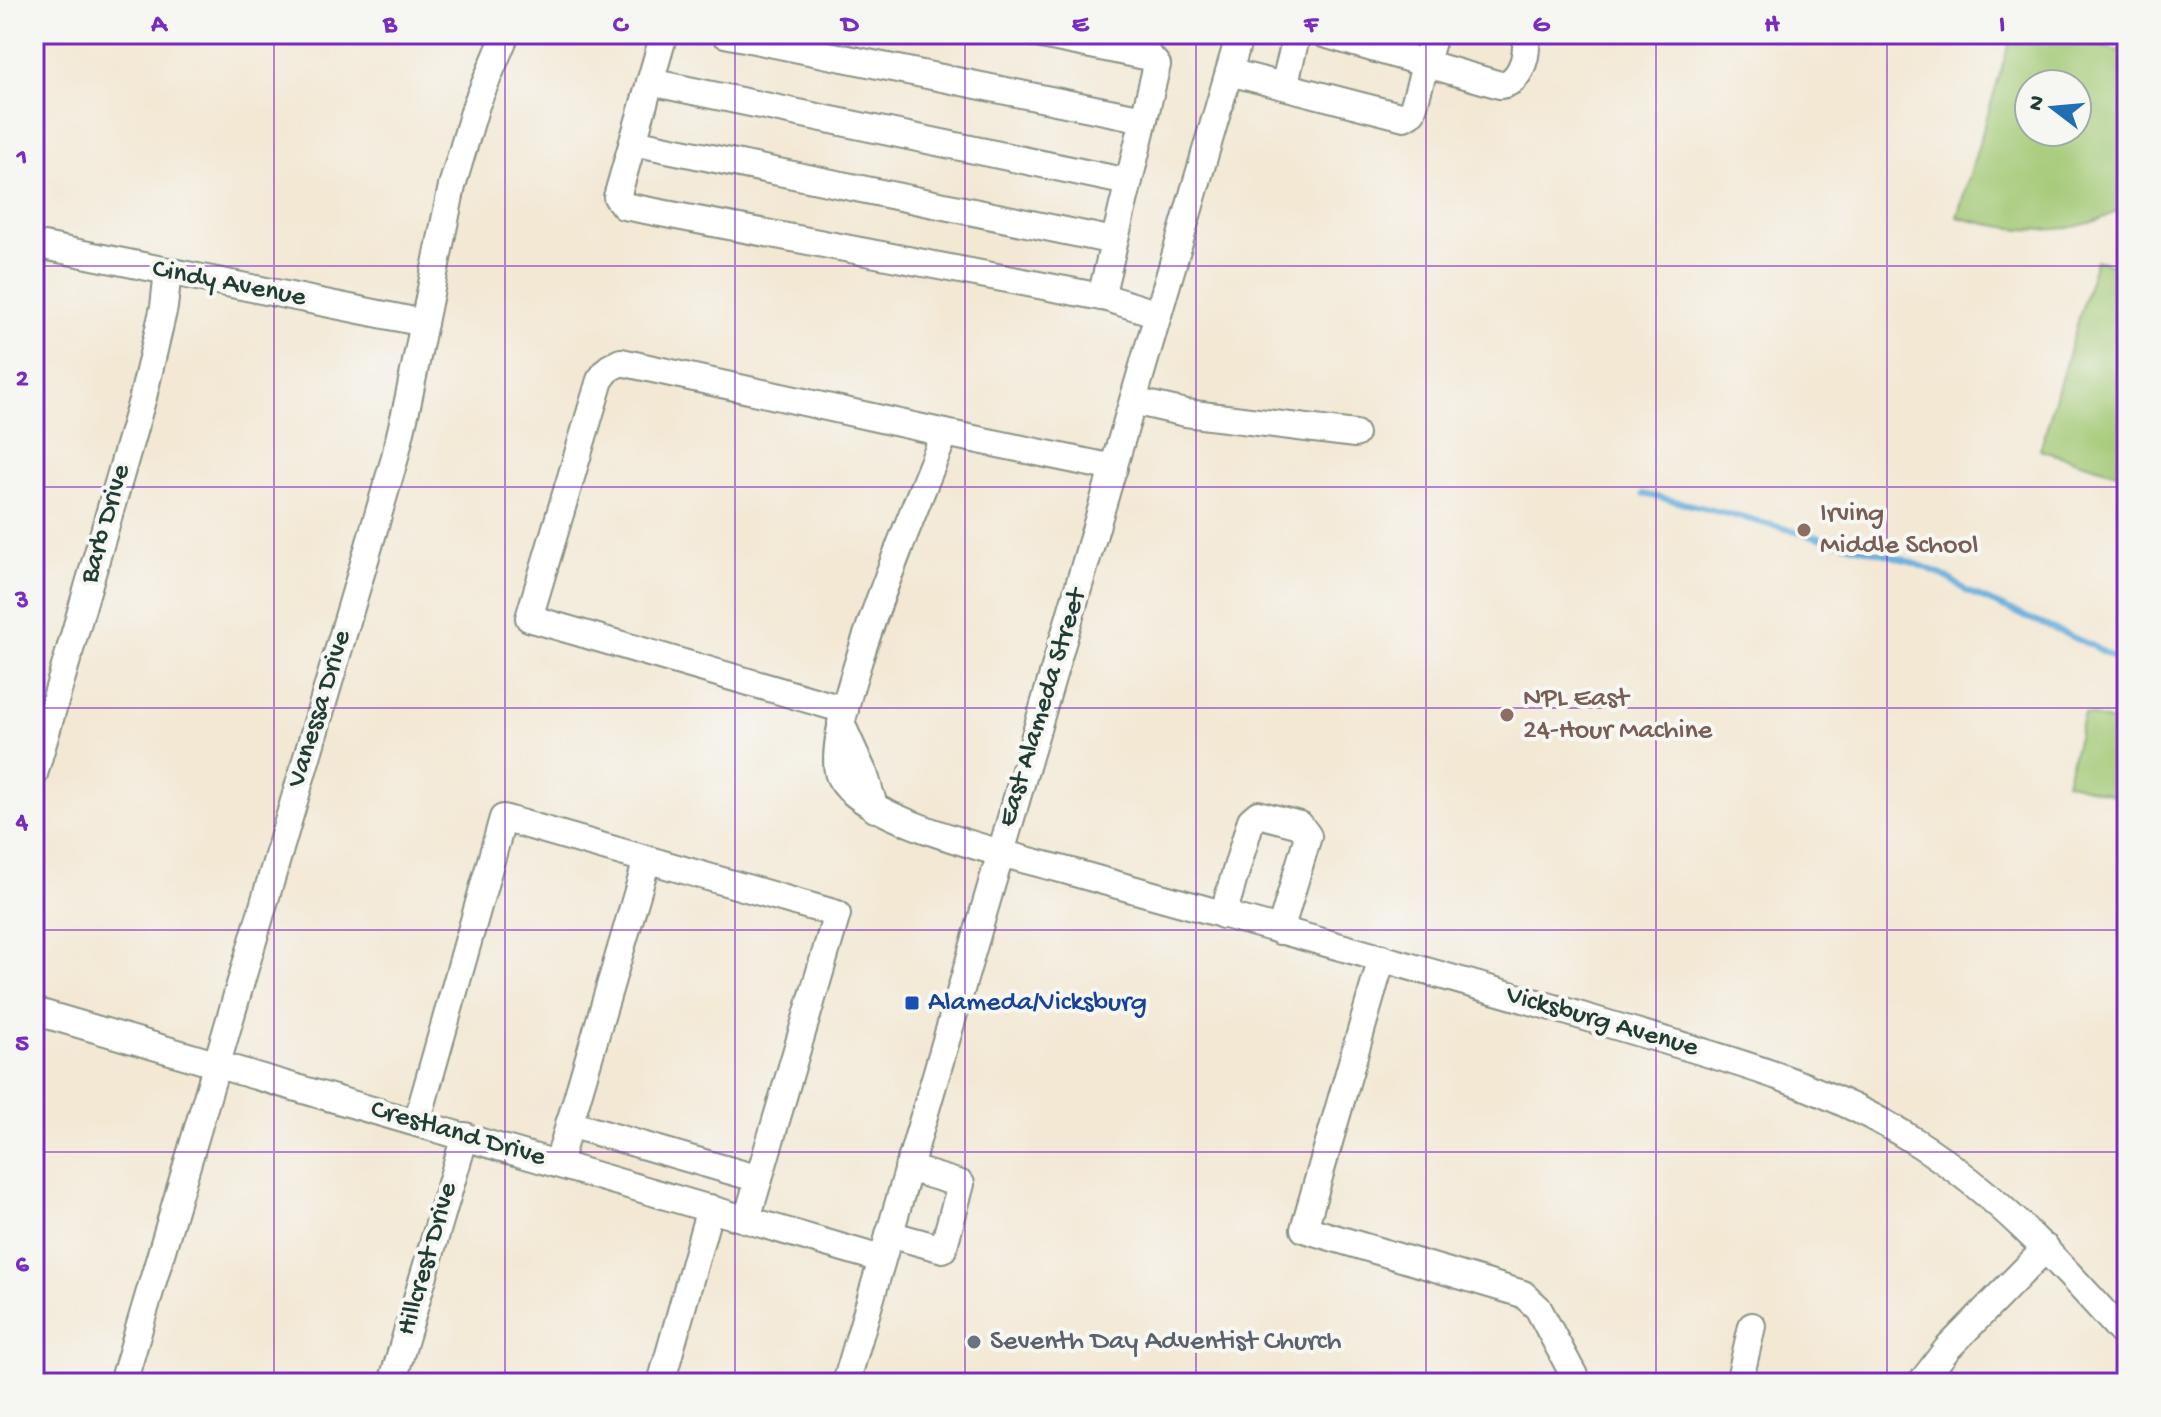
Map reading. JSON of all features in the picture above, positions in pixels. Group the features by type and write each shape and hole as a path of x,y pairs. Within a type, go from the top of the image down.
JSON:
{"street":[{"name":"Vanessa Drive","path":"123,1383 394,461 452,186 465,139 506,34"},
{"path":"664,34 617,197 624,206 1101,297 1158,314"},
{"path":"725,34 1144,119"},
{"path":"1037,34 1150,57 1157,65 1101,297"},
{"name":"East Alameda Street","path":"846,1383 1240,34"},
{"path":"1284,86 1297,34"},
{"path":"1324,34 1500,85 1510,84 1518,77 1527,48 1521,34"},
{"path":"1229,72 1404,117 1412,112 1434,34"},
{"path":"650,82 1128,182"},
{"path":"633,142 1114,241"},
{"name":"Cindy Avenue","path":"34,244 424,323"},
{"name":"Barb Drive","path":"34,774 143,397 164,307 168,271"},
{"path":"843,716 529,618 600,380 609,368 621,362 1114,468"},
{"path":"1133,401 1186,413 1355,434"},
{"name":"Vicksburg Avenue","path":"945,433 880,600 843,716 836,769 845,787 875,809 908,823 1000,852 1382,958 1729,1059 1791,1080 1913,1140 1987,1196 2046,1248 2127,1338"},
{"path":"1223,915 1251,820 1258,814 1300,825 1308,836 1280,931"},
{"path":"417,1122 503,818 837,914 747,1219"},
{"path":"558,1163 647,860"},
{"path":"1382,958 1304,1229 1523,1294 1538,1308 1578,1383"},
{"name":"Crestland Drive","path":"34,1011 747,1219 885,1247 943,1249 961,1184 908,1168"},
{"path":"569,1124 759,1179"},
{"name":"Hillcrest Drive","path":"392,1383 465,1136"},
{"path":"661,1383 710,1208"},
{"path":"1921,1383 1947,1349 2046,1248"},
{"path":"1739,1383 1752,1326"}],"green space":[{"path":"2012,34 2050,34 2127,53 2127,205 2087,224 2066,228 2044,230 2000,226 1957,217"},
{"path":"2096,260 2127,269 2127,476 2040,450"},
{"path":"2084,714 2127,726 2127,799 2066,782"}],"waterway":[{"path":"1643,494 1920,565 1966,591 2093,646 2127,665"}],"place":[{"name":"Irving Middle School","path":"1804,530"},
{"name":"NPL East 24-Hour Machine","path":"1507,715"},
{"name":"Alameda/Vicksburg","path":"912,1003"},
{"name":"Seventh Day Adventist Church","path":"974,1342"}]}
